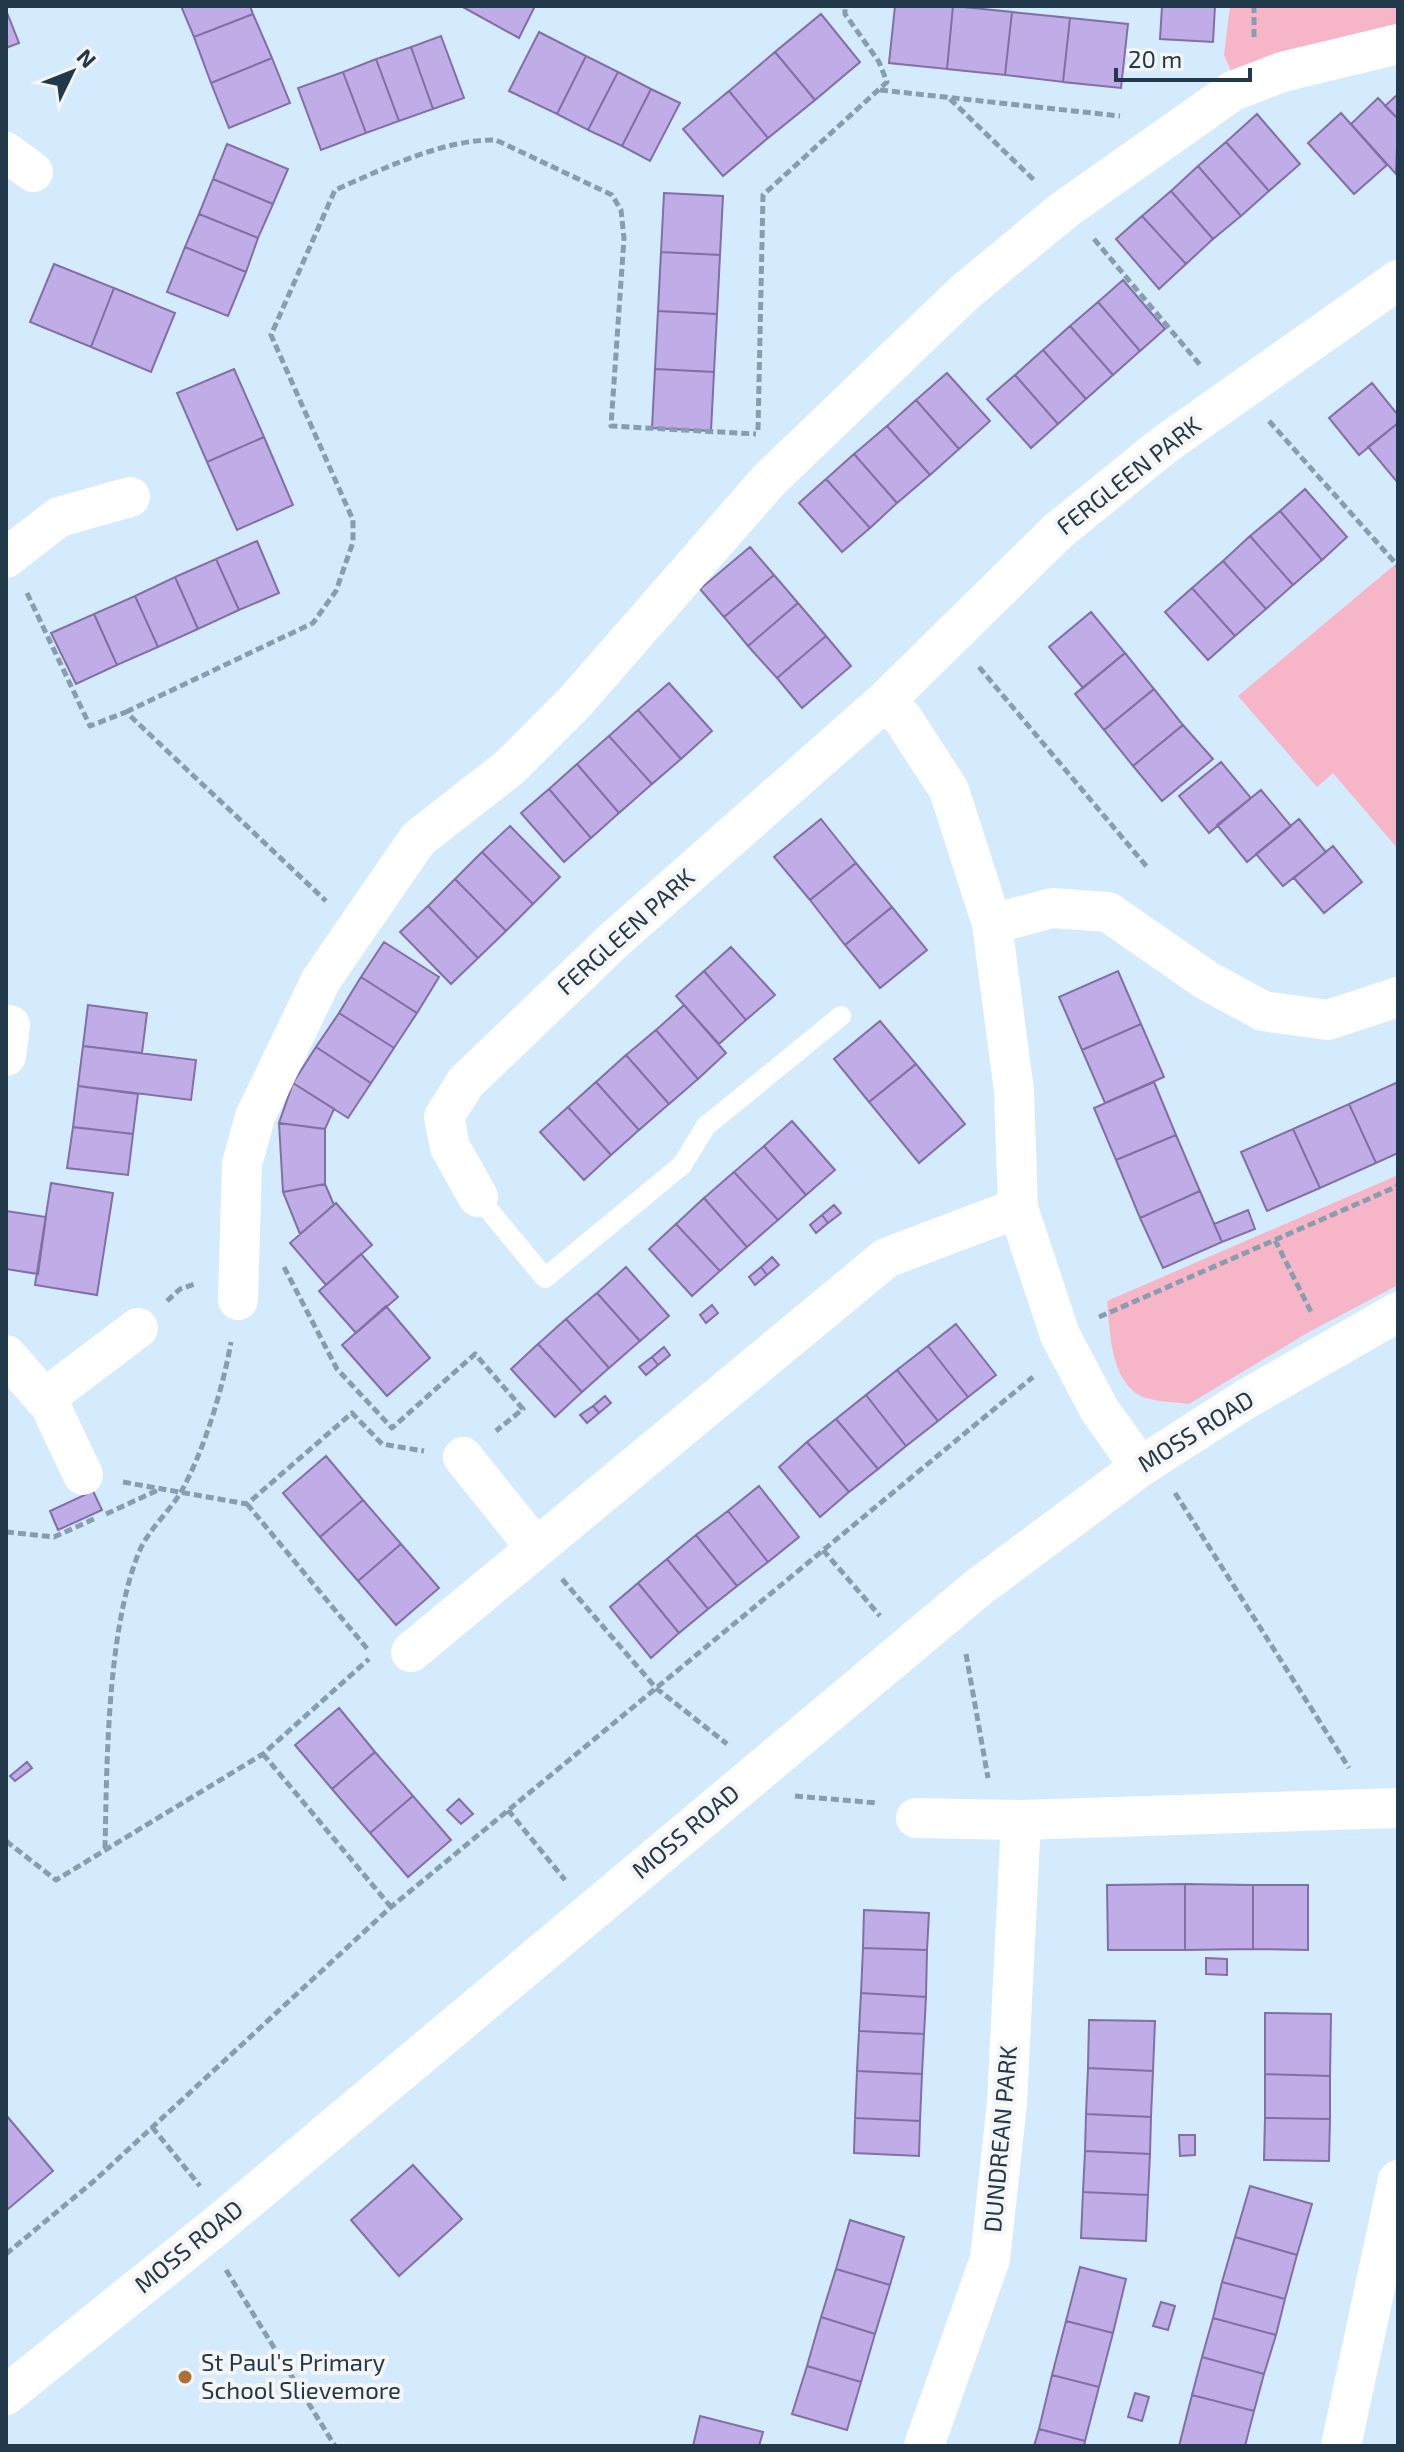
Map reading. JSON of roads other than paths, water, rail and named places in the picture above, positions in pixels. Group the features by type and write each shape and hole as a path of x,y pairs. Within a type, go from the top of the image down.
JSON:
{"street":[{"path":"238,1284 242,1164 255,1117 321,980 418,839 510,767 575,702 768,481 965,292 1066,209 1233,91 1282,72 1398,44"},
{"name":"FERGLEEN PARK","path":"478,1197 450,1147 444,1117 465,1083 613,941 885,701 1058,531 1164,445 1398,280"},
{"path":"8,557 59,517 130,497"},
{"path":"885,701 903,719 949,790 992,924 1014,1091 1018,1208 1062,1343 1099,1409 1147,1462"},
{"path":"992,924 1052,908 1108,912 1206,980 1263,1011 1328,1020 1398,997"},
{"path":"411,1652 886,1258 1018,1208"},
{"name":"MOSS ROAD","path":"6,2395 215,2226 942,1618 1147,1462 1398,1312"},
{"path":"44,1399 138,1328"},
{"path":"6,1355 44,1399 83,1475"},
{"path":"463,1457 535,1549"},
{"path":"916,1818 1004,1820 1386,1808"},
{"name":"DUNDREAN PARK","path":"924,2446 990,2259 1007,2103 1004,1820"},
{"path":"1341,2446 1398,2180"}],"lane":[{"path":"478,1197 545,1278 682,1165 706,1126 841,1016"}],"place":[{"name":"St Paul's Primary School Slievemore","path":"185,2377"}]}
